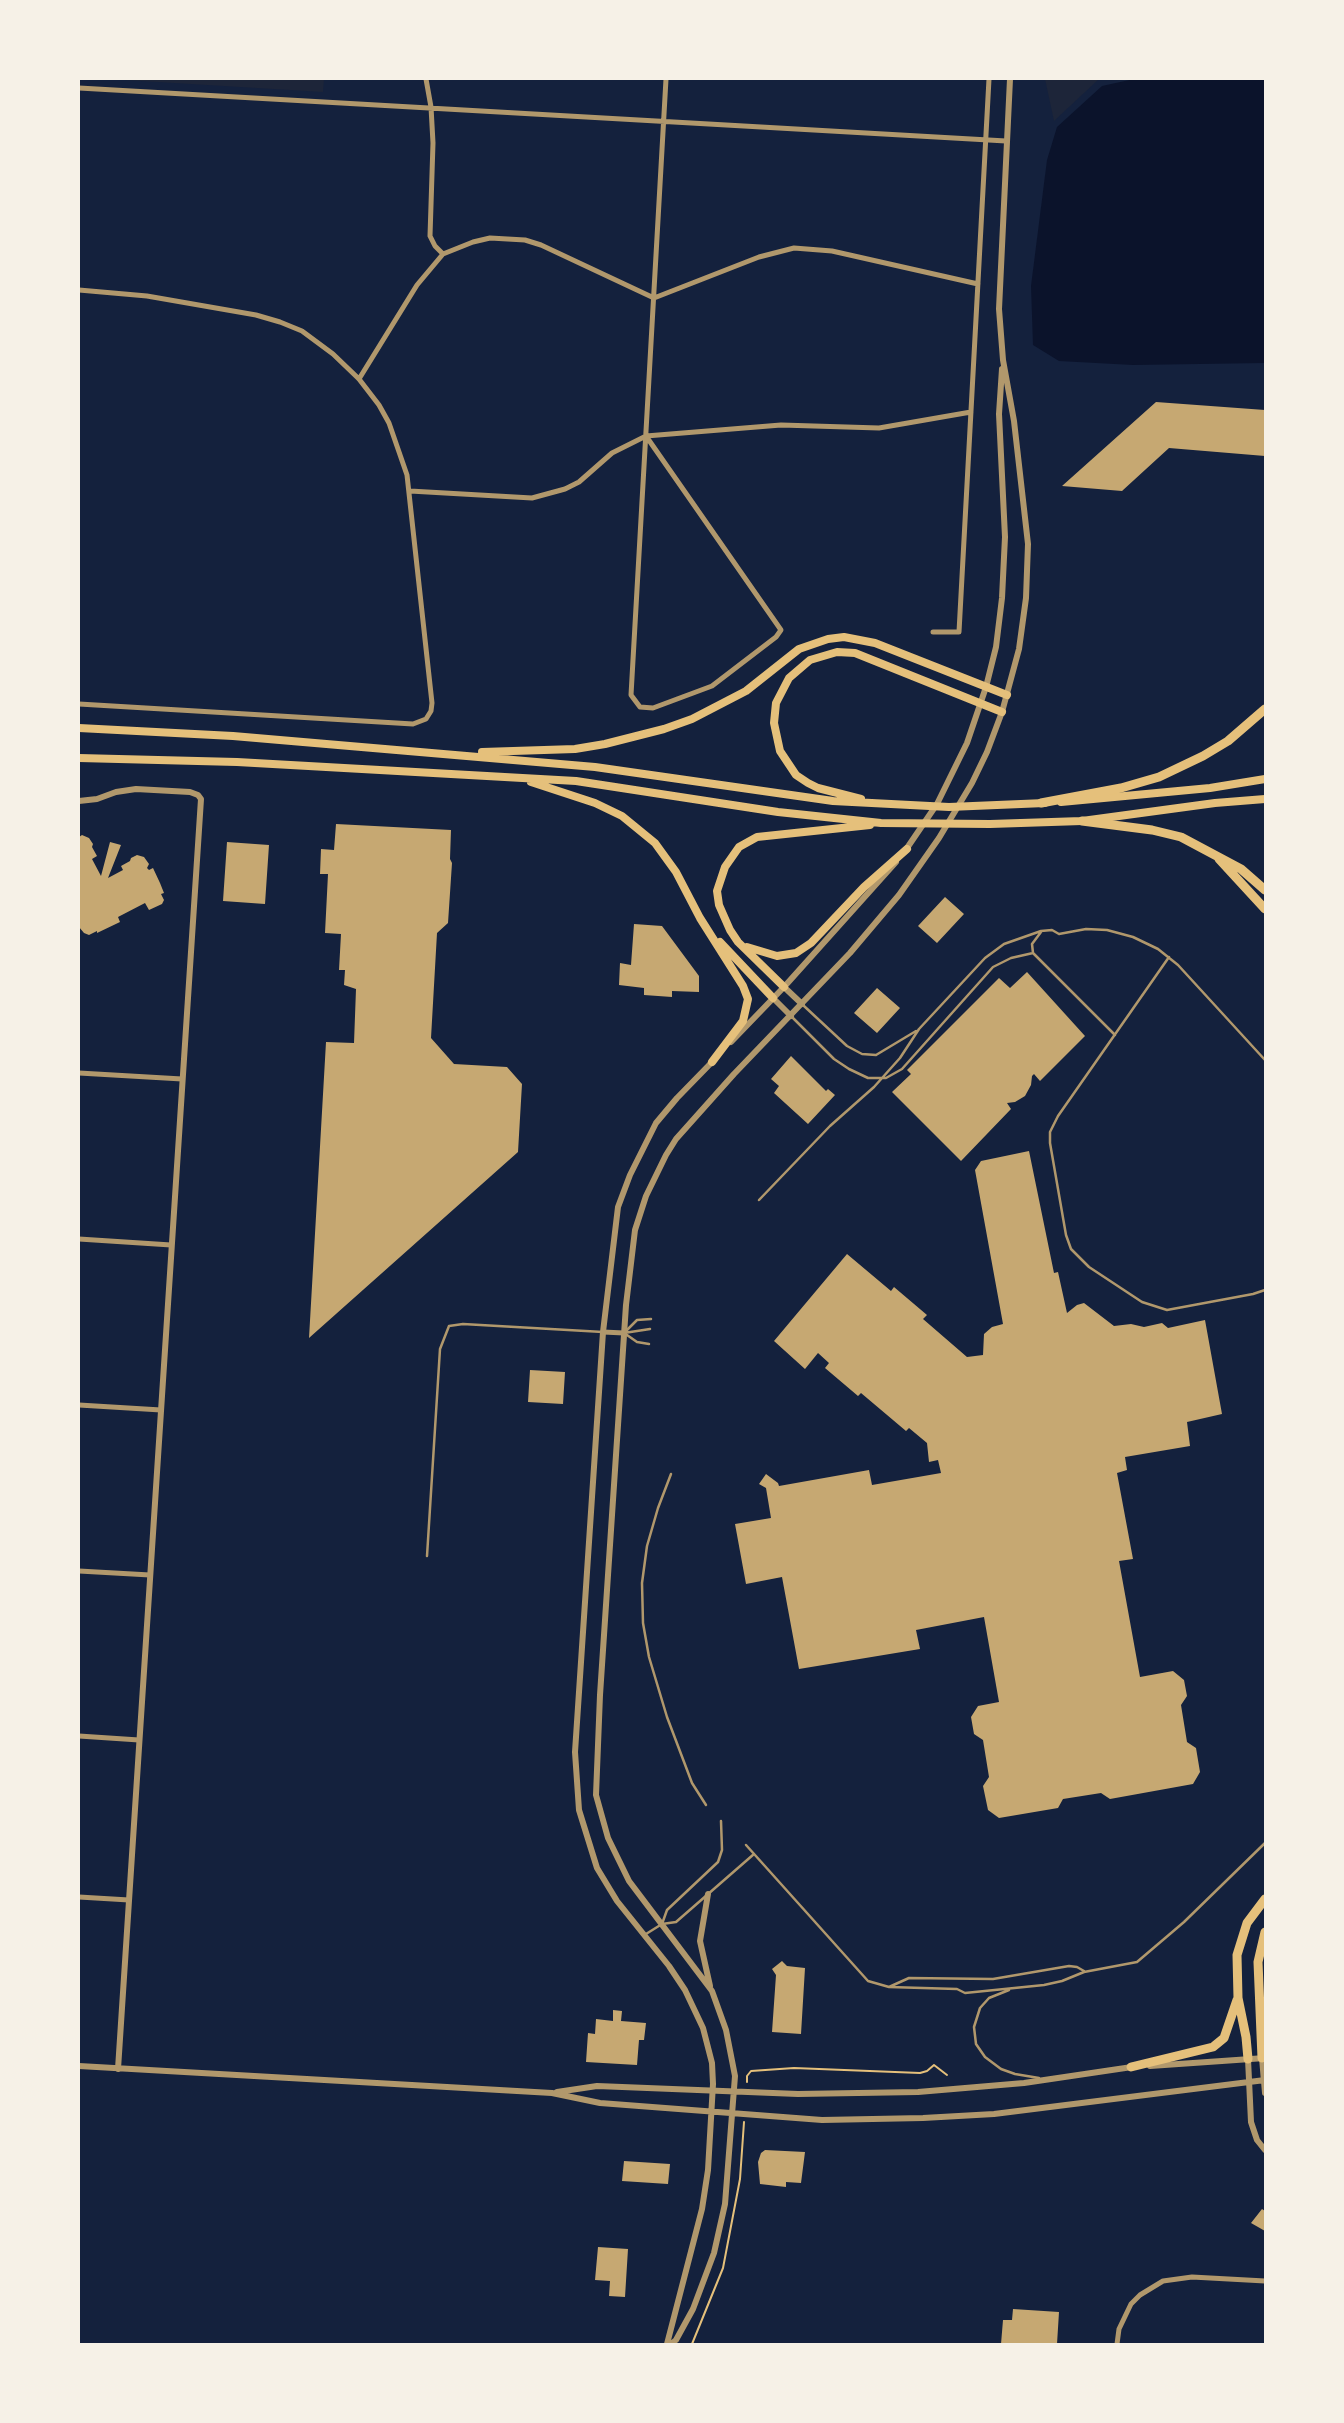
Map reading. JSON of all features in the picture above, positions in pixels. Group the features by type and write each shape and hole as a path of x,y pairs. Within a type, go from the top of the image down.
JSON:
{"highway":[{"path":"438,752 537,752 575,749 664,729 692,719 738,696 799,649 828,639 844,637 875,643 1007,695"},
{"path":"880,804 818,788 796,775 788,764 776,738 774,715 781,690 798,668 823,654 855,653 1002,712"},
{"path":"1041,803 1121,788 1159,776 1228,741 1265,709"},
{"path":"79,728 233,736 438,752 595,767 793,796 899,805 1002,806 1124,797 1265,779"},
{"path":"79,758 237,762 576,781 885,824 1082,821 1265,799"},
{"path":"518,777 595,803 639,828 655,843 676,872 748,999 743,1021 712,1062"},
{"path":"1082,821 1171,834 1214,852 1241,869 1265,890"},
{"path":"784,987 738,942 722,912 718,891 725,867 739,847 757,836 885,824"},
{"path":"738,942 751,950 777,956 796,953 811,943 864,887 906,849"},
{"path":"1214,852 1265,909"},
{"path":"700,918 736,962 773,998"},
{"path":"1248,2059 1247,2037 1238,1998 1237,1955 1247,1923 1265,1899"},
{"path":"1264,2058 1258,1962 1265,1932"},
{"path":"1131,2067 1213,2047 1224,2038 1238,1998"}],"street":[{"path":"426,79 433,143 430,236 443,254"},
{"path":"646,436 781,630 757,653 712,686 653,708 640,706 631,695 666,79"},
{"path":"933,632 958,632 989,79"},
{"path":"710,1988 629,1881 608,1838 596,1795 624,1333 635,1230 646,1196 666,1155 694,1117 882,917 932,849 972,783 1002,712 1019,649 1026,598 1028,544 1014,421 1003,360 999,309 1010,79"},
{"path":"79,88 1006,141"},
{"path":"359,379 417,285 443,254 490,238 525,240 541,245 654,298 759,257 794,248 832,251 978,284"},
{"path":"79,290 148,296 256,315 280,322 302,331 333,354 359,379 389,423 410,491 432,711 426,719 413,724 79,704"},
{"path":"669,2344 702,2209 708,2170 713,2091 709,2048 696,2013 677,1977 617,1901 597,1868 579,1810 576,1784 576,1731 603,1332 618,1207 629,1174 656,1123 887,874 937,804 967,743 996,648 1004,571 1005,523 999,414 1003,360"},
{"path":"410,491 516,498 548,495 579,481 612,453 646,436 781,425 879,428 971,412"},
{"path":"79,801 136,789 190,792 198,795 201,803 118,2069"},
{"path":"784,987 802,1004"},
{"path":"773,998 791,1016"},
{"path":"79,1073 182,1079"},
{"path":"79,1239 172,1245"},
{"path":"603,1332 624,1333"},
{"path":"79,1405 161,1410"},
{"path":"79,1571 150,1575"},
{"path":"79,1736 139,1740"},
{"path":"669,2344 676,2340 693,2309 714,2253 725,2204 735,2092 727,2034 710,1988 701,1945 708,1894"},
{"path":"79,1897 129,1900"},
{"path":"552,2093 597,2086 798,2094 918,2092 1049,2080 1131,2067 1264,2058 1265,2093"},
{"path":"1248,2059 1251,2122 1257,2140 1265,2150"},
{"path":"79,2066 552,2093 600,2103 822,2120 961,2117 1265,2080"},
{"path":"1117,2344 1119,2329 1131,2305 1140,2295 1163,2281 1192,2277 1265,2281"}],"lane":[{"path":"759,1200 830,1126 881,1079 900,1058 919,1029 995,950 1041,931 1052,930 1059,934 1094,929 1113,931 1140,940 1169,957 1265,1060"},
{"path":"1041,931 1032,944 1034,953 1115,1035"},
{"path":"791,1016 834,1059 859,1075 881,1079 902,1069 993,967 1011,958 1034,953"},
{"path":"1169,957 1058,1116 1050,1132 1066,1235 1071,1249 1089,1268 1142,1302 1167,1310 1265,1290"},
{"path":"802,1004 850,1049 862,1054 876,1055 919,1029"},
{"path":"624,1333 637,1320 651,1319"},
{"path":"427,1556 440,1349 449,1326 472,1324 603,1332"},
{"path":"624,1333 650,1329"},
{"path":"624,1333 637,1342 649,1344"},
{"path":"671,1474 657,1508 647,1546 642,1583 644,1629 669,1721 692,1783 706,1805"},
{"path":"662,1924 668,1909 718,1862 722,1850 721,1821"},
{"path":"746,1845 865,1979 889,1987 960,1990 965,1993 1053,1983 1084,1972 1128,1965 1141,1959 1199,1909 1265,1843"},
{"path":"644,1935 662,1924 676,1922 754,1854"},
{"path":"889,1987 909,1978 993,1979 1069,1966 1084,1972"},
{"path":"1012,1989 989,1998 982,2005 974,2027 976,2043 985,2057 1005,2070 1049,2080"}],"path":[{"path":"747,2076 751,2071 794,2068 920,2073 928,2071 934,2065 947,2075"},
{"path":"744,2124 744,2132"}],"shaded area":[{"path":"108,79 324,79 323,92"},
{"path":"1045,79 1099,79 1054,121"},
{"path":"1134,79 1265,79 1265,363 1133,365 1059,361 1033,345 1031,286 1047,160 1057,127 1102,86"}],"building":[{"path":"1156,402 1265,410 1265,456 1169,448 1122,491 1062,486"},
{"path":"336,824 451,830 448,923 437,933 431,1038 454,1064 507,1067 522,1084 518,1152 309,1338 326,1042 354,1043 356,989 344,985 345,970 339,970 341,934 325,933 328,874 320,874 321,849 334,850"},
{"path":"82,835 89,838 93,844 97,856 92,859 101,876 110,842 121,845 108,878 123,870 121,866 131,858 137,855 144,857 149,864 147,868 153,868 164,893 161,894 164,900 162,904 149,910 145,903 118,917 120,922 97,933 84,933 79,927 79,837"},
{"path":"227,842 269,845 265,904 223,901"},
{"path":"945,897 964,914 937,943 918,926"},
{"path":"634,924 662,926 699,976 699,992 672,991 672,997 644,995 644,988 619,985 620,963 631,965"},
{"path":"1027,972 1085,1036 1040,1081 1034,1074 1032,1076 1025,1096 1007,1103 1011,1109 961,1161 892,1092 911,1074 907,1070 999,978 1010,988"},
{"path":"877,988 900,1008 877,1033 854,1013"},
{"path":"791,1056 826,1091 828,1089 835,1095 808,1124 774,1093 779,1086 771,1079"},
{"path":"1029,1151 1054,1273 1058,1272 1067,1313 1084,1303 1114,1326 1131,1324 1144,1327 1162,1323 1168,1328 1205,1320 1222,1414 1187,1422 1190,1446 1125,1457 1127,1470 1117,1473 1133,1559 1119,1561 1140,1677 1173,1671 1184,1680 1187,1696 1181,1705 1187,1742 1196,1748 1200,1772 1193,1784 1110,1799 1101,1793 1063,1799 1058,1808 999,1818 988,1810 983,1786 989,1777 983,1740 974,1734 971,1717 978,1706 999,1702 984,1617 916,1630 920,1649 799,1669 782,1577 746,1584 735,1524 771,1518 766,1488 759,1484 766,1474 779,1486 869,1470 872,1485 941,1473 938,1460 929,1462 927,1443 909,1428 906,1431 861,1393 858,1396 825,1368 829,1363 818,1353 805,1369 774,1341 847,1254 891,1291 894,1287 927,1315 923,1319 967,1357 983,1355 984,1334 992,1327 1003,1324 975,1170 981,1161"},
{"path":"530,1370 565,1372 563,1404 528,1402"},
{"path":"782,1961 787,1966 805,1968 801,2034 772,2032 776,1975 772,1969"},
{"path":"613,2010 622,2011 621,2021 646,2023 644,2040 639,2040 637,2065 586,2062 588,2033 595,2034 596,2019 613,2021"},
{"path":"765,2150 805,2152 801,2183 786,2182 786,2187 760,2184 758,2162"},
{"path":"624,2161 670,2164 668,2184 622,2181"},
{"path":"1262,2209 1265,2211 1265,2231 1251,2223"},
{"path":"598,2247 628,2249 625,2297 609,2296 610,2281 595,2280"},
{"path":"1013,2309 1059,2312 1057,2344 1001,2344 1003,2320 1012,2320"}]}
